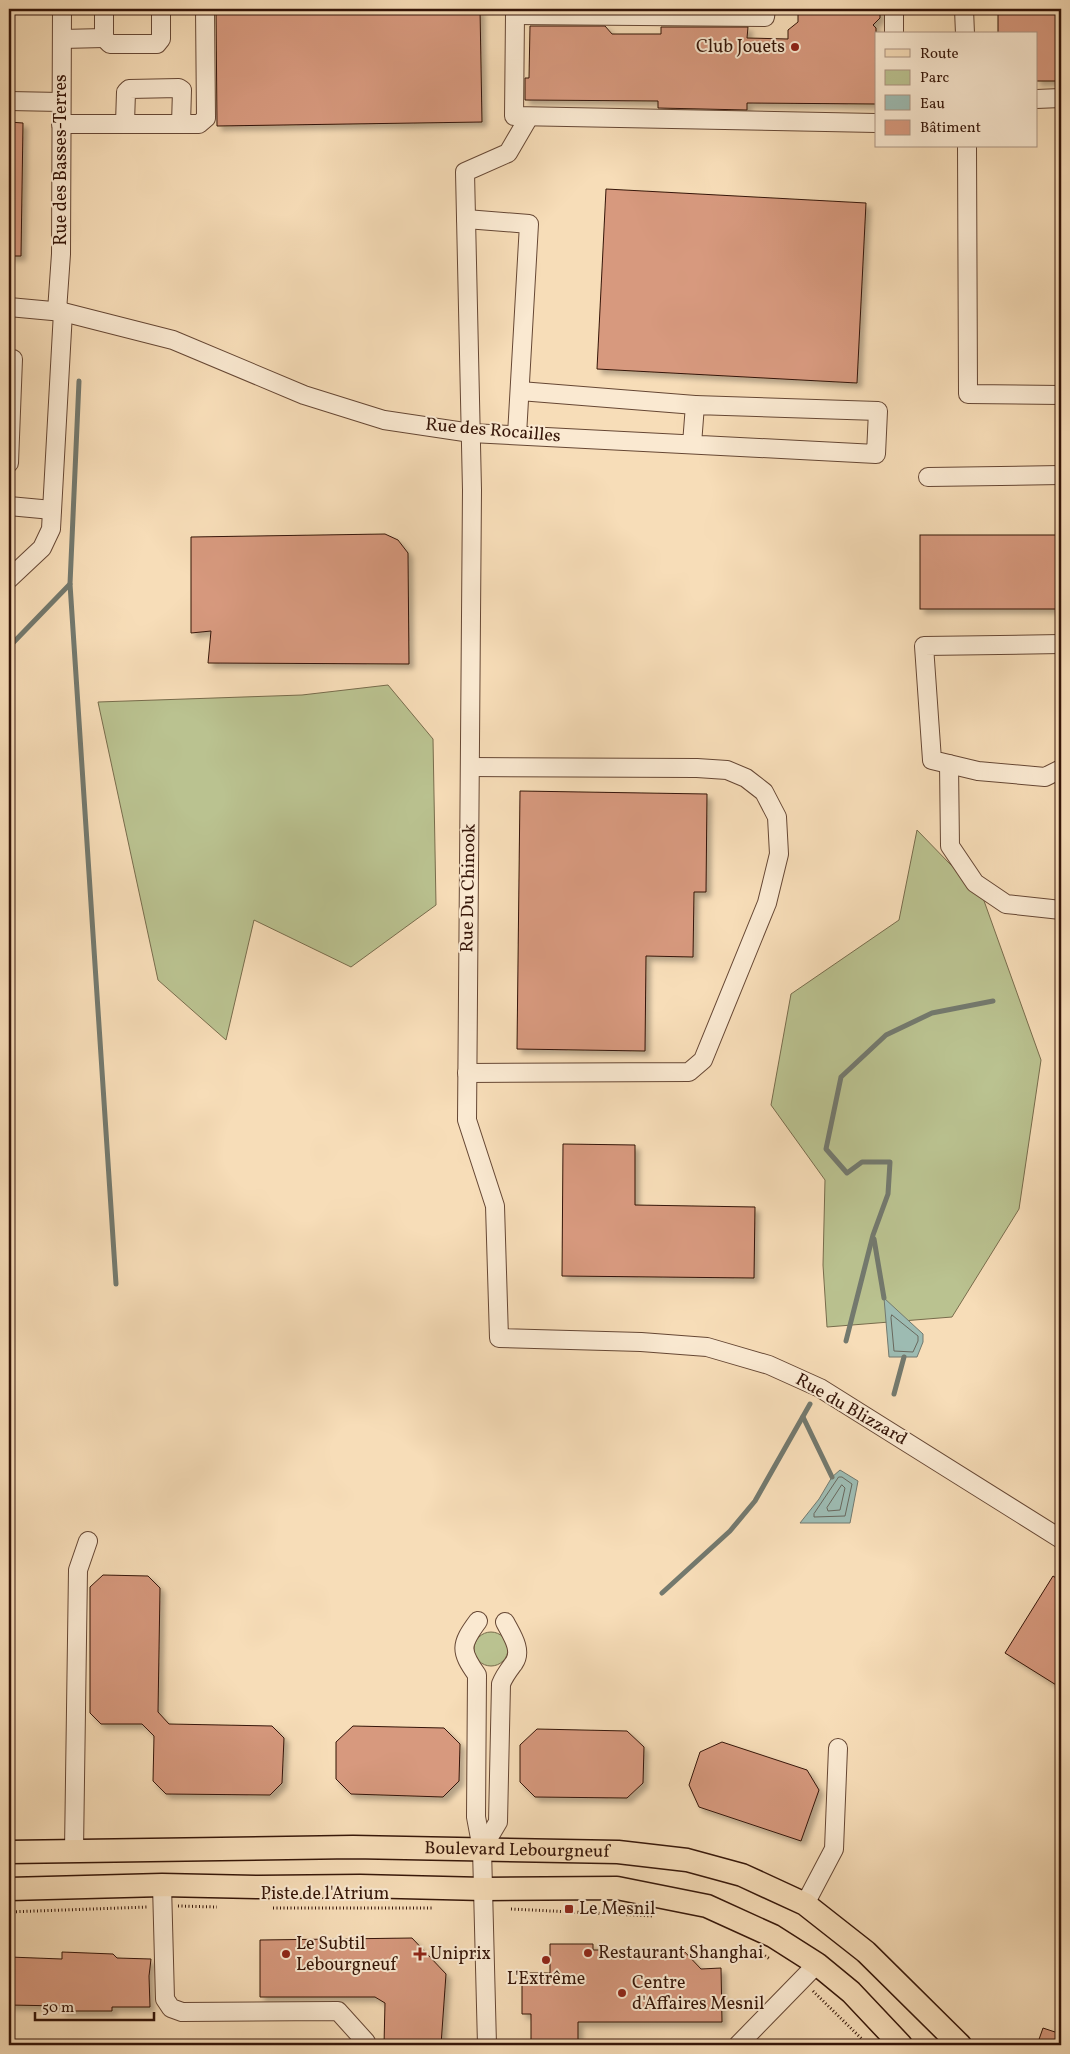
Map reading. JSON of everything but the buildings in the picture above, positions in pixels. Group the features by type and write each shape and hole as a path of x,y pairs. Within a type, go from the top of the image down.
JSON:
{"main road":[{"name":"Boulevard Lebourgneuf","path":"9,1852 353,1846 618,1852 687,1860 742,1875 805,1904 866,1952 960,2045"},
{"name":"Boulevard Lebourgneuf","path":"9,1889 162,1884 484,1889 617,1888 707,1906 773,1936 809,1972 851,1992 901,2045"}],"street":[{"name":"Rue des Basses-Terres","path":"9,579 42,548 51,530 60,312 62,9"},
{"path":"104,9 104,38 110,44 157,44 161,40 161,9"},
{"path":"62,124 199,124 206,118 205,9"},
{"path":"766,9 765,17 515,12 514,116 875,123"},
{"path":"894,9 894,32"},
{"path":"964,9 965,32"},
{"path":"62,39 104,38"},
{"path":"125,123 126,92 129,89 179,88 182,90 181,124"},
{"path":"1038,99 1061,98"},
{"path":"9,100 61,102"},
{"name":"Rue Du Chinook","path":"499,1338 495,1206 467,1120 472,490 465,172 508,153 529,117"},
{"path":"967,148 968,394 1061,395"},
{"path":"466,220 529,224 517,435"},
{"name":"Rue des Rocailles","path":"9,307 60,312 173,340 304,395 384,420 471,433 876,454 878,411 694,405"},
{"path":"9,359 13,359 9,463"},
{"path":"520,391 694,405 692,444"},
{"path":"928,476 1061,474"},
{"path":"9,506 52,510"},
{"path":"1061,644 924,646 932,760 978,771 1045,777 1061,769"},
{"path":"949,764 950,846 975,883 1006,904 1061,910"},
{"path":"467,1073 689,1072 703,1060 707,1051 766,903 779,854 777,817 764,792 746,778 727,770 697,768 470,767"},
{"name":"Rue du Blizzard","path":"499,1338 641,1342 707,1347 769,1365 820,1388 1061,1539"},
{"path":"74,1850 78,1570 88,1541"},
{"path":"478,1621 466,1637 465,1658 477,1675 476,1817 482,1849 484,1889 486,2045"},
{"path":"482,1849 498,1822 501,1684 504,1676 516,1661 517,1644 505,1622"},
{"path":"805,1904 834,1849 838,1748"},
{"path":"162,1884 165,1999 171,2008 182,2012 338,2011 366,2042 366,2045"},
{"path":"738,2045 809,1972"}],"path":[{"path":"183,1906 222,1907"},
{"path":"9,1912 154,1907"},
{"name":"Piste de l'Atrium","path":"272,1908 441,1908"},
{"path":"511,1909 663,1917"},
{"path":"751,1947 773,1960"},
{"path":"809,1972 868,2045"}],"green space":[{"path":"388,685 433,739 436,905 351,967 254,920 226,1040 158,980 98,702 302,695"},
{"path":"917,830 983,898 1041,1060 1019,1209 952,1317 827,1327 823,1265 825,1180 771,1105 791,994 899,920"},
{"path":"491,1632 498,1633 503,1637 507,1642 507,1656 503,1661 498,1665 491,1666 484,1665 479,1661 475,1656 474,1649 475,1642 479,1637 484,1633"}],"water":[{"path":"884,1298 923,1334 923,1342 917,1357 889,1357"},
{"path":"840,1470 858,1481 850,1523 800,1523 819,1499 832,1477"}],"waterway":[{"path":"79,381 70,584 116,1284"},
{"path":"9,647 70,584"},
{"path":"846,1341 873,1235 888,1194 890,1162 862,1162 847,1173 826,1149 841,1077 886,1035 932,1013 993,1001"},
{"path":"874,1239 884,1298"},
{"path":"894,1394 904,1357"},
{"path":"662,1593 730,1531 755,1501 810,1404"},
{"path":"803,1417 832,1477"}],"place":[{"name":"Club Jouets","path":"795,47"},
{"name":"Le Mesnil","path":"569,1909"},
{"name":"Restaurant Shanghai","path":"588,1953"},
{"name":"Le Subtil Lebourgneuf","path":"286,1954"},
{"name":"Uniprix","path":"420,1954"},
{"name":"L'Extrême","path":"546,1960"},
{"name":"Centre d'Affaires Mesnil","path":"622,1993"}]}
